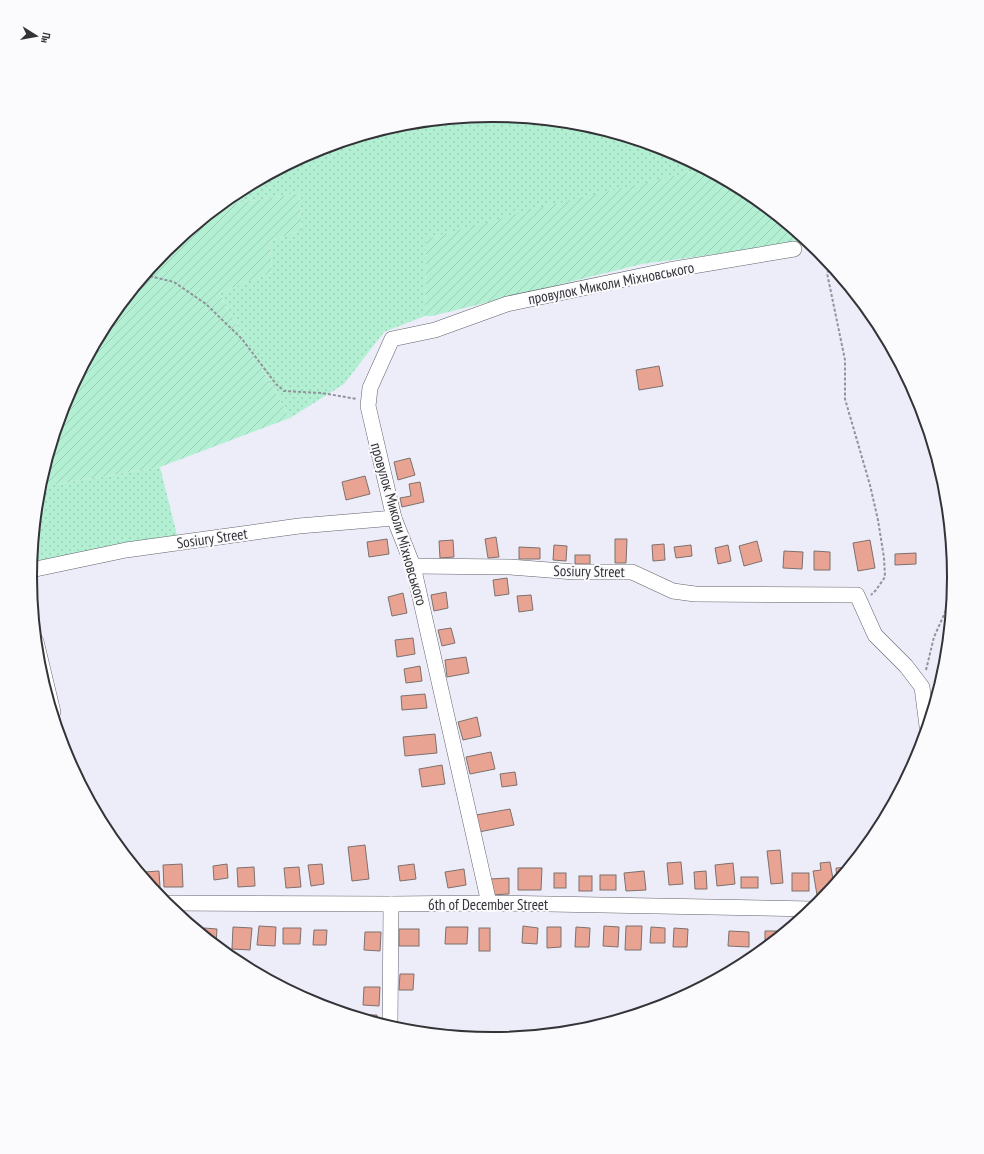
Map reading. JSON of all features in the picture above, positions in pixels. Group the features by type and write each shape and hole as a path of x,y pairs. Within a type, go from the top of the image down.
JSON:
{"street":[{"name":"провулок Миколи Міхновського","path":"489,903 414,566 394,518 368,406 370,388 392,339 435,330 507,304 669,270 794,249"},
{"name":"Sosiury Street","path":"37,569 126,550 300,526 394,518"},
{"name":"Sosiury Street","path":"414,566 510,567 575,572 632,572 673,591 695,594 859,600"},
{"path":"859,600 874,634 906,666 922,687 925,714"},
{"name":"6th of December Street","path":"174,903 489,903 803,909"},
{"path":"390,1020 391,904"}],"path":[{"path":"828,271 827,273 845,360 845,399 870,485 878,520 884,558 885,577 876,590 859,600"},
{"path":"151,276 174,282 206,304 242,339 276,384 284,391 322,393 356,398 368,406"},
{"path":"922,687 934,637 946,611"}],"green space":[{"path":"462,123 522,123 581,131 638,146 696,171 426,239 425,316 384,332 344,384 290,418 219,293 272,272 270,241 302,230 299,193 232,204 265,183 291,169 346,146 403,131"},
{"path":"696,171 720,183 745,199 769,216 801,243 642,264 432,316 425,316 426,239 546,206"},
{"path":"299,193 302,230 270,241 272,272 219,293 290,418 160,467 47,486 61,431 72,403 98,349 114,324 131,300 170,255 215,216 232,204"},
{"path":"160,467 177,535 37,564 41,518 47,486"}],"building":[{"path":"659,366 663,386 639,390 636,370"},
{"path":"410,458 415,475 398,480 394,462"},
{"path":"365,476 370,494 346,500 342,482"},
{"path":"420,482 424,502 402,507 400,498 411,496 409,484"},
{"path":"496,537 499,557 488,558 485,539"},
{"path":"387,539 389,554 369,557 367,542"},
{"path":"615,539 627,539 626,563 615,563"},
{"path":"453,540 454,557 440,558 439,541"},
{"path":"870,540 875,568 858,571 853,543"},
{"path":"757,541 762,561 744,566 739,546"},
{"path":"664,544 665,560 653,561 652,545"},
{"path":"554,545 567,546 566,561 553,560"},
{"path":"691,545 692,556 676,558 674,547"},
{"path":"728,545 731,561 718,564 715,548"},
{"path":"519,547 540,548 540,559 519,559"},
{"path":"784,551 803,552 802,569 783,568"},
{"path":"814,551 830,552 830,570 814,570"},
{"path":"916,553 916,564 895,565 895,554"},
{"path":"575,555 590,555 590,564 575,564"},
{"path":"507,578 509,594 495,596 493,580"},
{"path":"446,592 448,608 434,611 431,595"},
{"path":"403,593 407,613 392,616 388,597"},
{"path":"531,595 533,610 519,612 517,596"},
{"path":"451,628 455,643 442,646 438,630"},
{"path":"413,638 415,654 397,657 395,640"},
{"path":"466,657 469,673 447,677 445,660"},
{"path":"420,666 422,681 406,683 404,669"},
{"path":"425,694 427,708 402,710 401,696"},
{"path":"477,717 481,736 463,740 458,722"},
{"path":"435,734 437,753 405,756 403,737"},
{"path":"491,752 495,769 470,774 466,757"},
{"path":"442,765 445,784 422,787 419,769"},
{"path":"515,772 517,785 502,787 500,774"},
{"path":"510,809 514,825 479,832 476,815"},
{"path":"365,845 369,879 352,881 348,847"},
{"path":"780,850 783,883 771,884 767,851"},
{"path":"681,862 683,884 669,885 667,863"},
{"path":"830,862 833,878 817,895 813,871 821,870 820,863"},
{"path":"733,863 735,884 717,886 715,865"},
{"path":"182,864 183,887 164,887 163,865"},
{"path":"227,864 228,878 214,880 213,866"},
{"path":"322,864 324,884 311,886 308,865"},
{"path":"414,864 416,879 400,881 398,866"},
{"path":"254,867 255,886 238,887 237,868"},
{"path":"299,867 301,887 286,888 284,868"},
{"path":"518,868 542,868 541,890 518,890"},
{"path":"836,868 842,868 836,874"},
{"path":"464,869 466,885 448,888 445,872"},
{"path":"159,871 160,887 159,887 146,872"},
{"path":"644,871 646,890 626,891 624,873"},
{"path":"706,871 707,889 695,889 694,872"},
{"path":"554,873 566,873 566,888 554,888"},
{"path":"792,873 809,873 809,891 792,891"},
{"path":"600,875 616,875 616,890 600,890"},
{"path":"579,876 592,876 592,891 579,891"},
{"path":"741,877 758,877 758,888 741,888"},
{"path":"509,878 509,894 490,895 490,879"},
{"path":"259,926 276,927 275,946 257,945"},
{"path":"523,926 538,928 537,944 522,943"},
{"path":"604,926 619,927 618,947 603,946"},
{"path":"626,926 642,926 641,950 625,950"},
{"path":"233,927 252,928 250,950 232,949"},
{"path":"446,927 468,927 467,944 445,944"},
{"path":"547,927 561,927 561,947 547,948"},
{"path":"576,927 590,928 589,947 575,947"},
{"path":"651,927 665,928 665,943 650,943"},
{"path":"283,928 301,928 300,944 283,944"},
{"path":"479,928 490,928 490,951 479,951"},
{"path":"674,928 688,929 687,947 673,947"},
{"path":"204,929 217,929 216,939 215,938"},
{"path":"399,929 419,929 419,946 399,946"},
{"path":"314,930 327,930 326,945 313,945"},
{"path":"729,931 749,932 749,947 728,946"},
{"path":"765,931 777,931 769,938 765,941"},
{"path":"365,932 381,932 380,951 364,950"},
{"path":"400,974 414,974 413,990 399,990"},
{"path":"364,987 380,987 379,1006 363,1005"}]}
